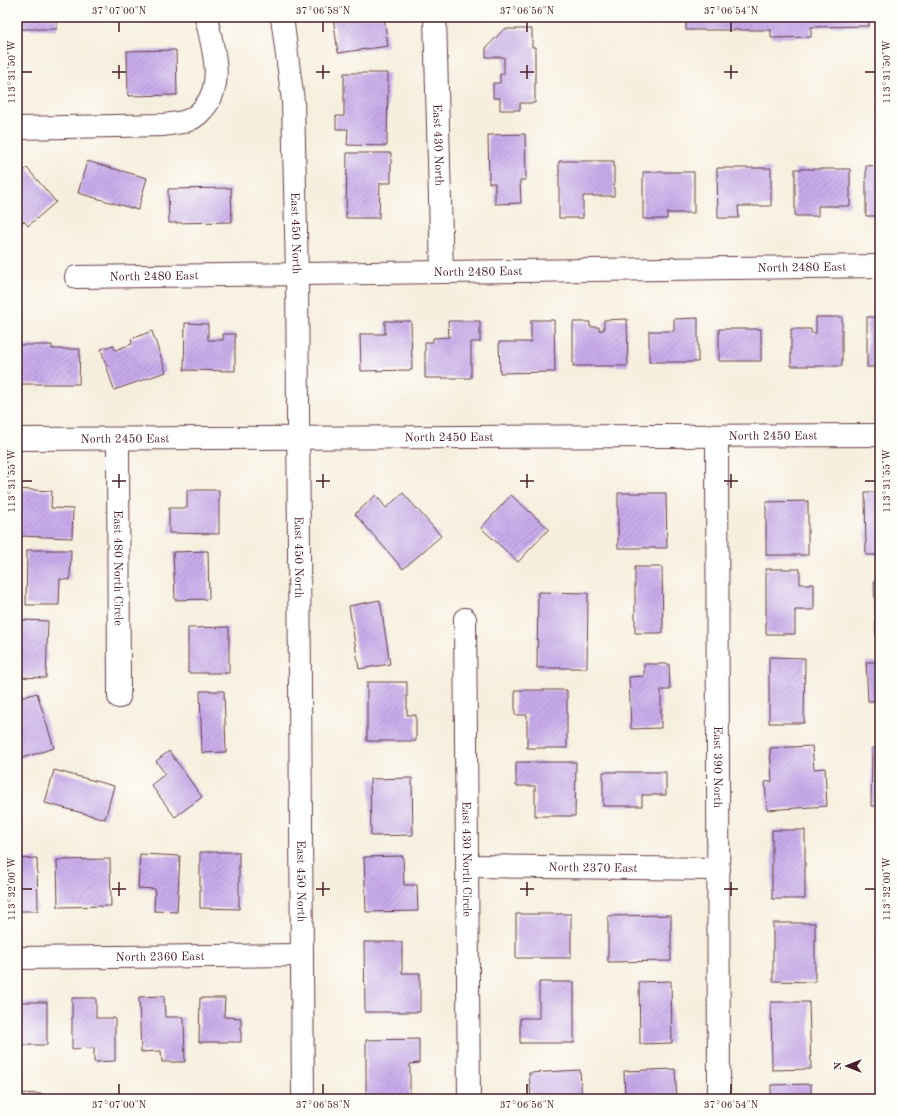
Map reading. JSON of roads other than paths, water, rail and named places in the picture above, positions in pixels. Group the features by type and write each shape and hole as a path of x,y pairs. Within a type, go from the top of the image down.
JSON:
{"street":[{"path":"17,128 164,125 184,122 198,115 210,101 216,84 215,61 206,17"},
{"name":"East 450 North","path":"282,17 293,101 297,274 303,1099"},
{"name":"East 430 North","path":"435,17 442,272"},
{"name":"North 2480 East","path":"76,277 880,266"},
{"name":"North 2450 East","path":"17,439 880,435"},
{"name":"East 390 North","path":"717,436 720,1099"},
{"name":"East 480 North Circle","path":"118,439 119,697"},
{"name":"East 430 North Circle","path":"465,619 469,1099"},
{"name":"North 2370 East","path":"467,866 719,868"},
{"name":"North 2360 East","path":"17,958 302,955"}]}
